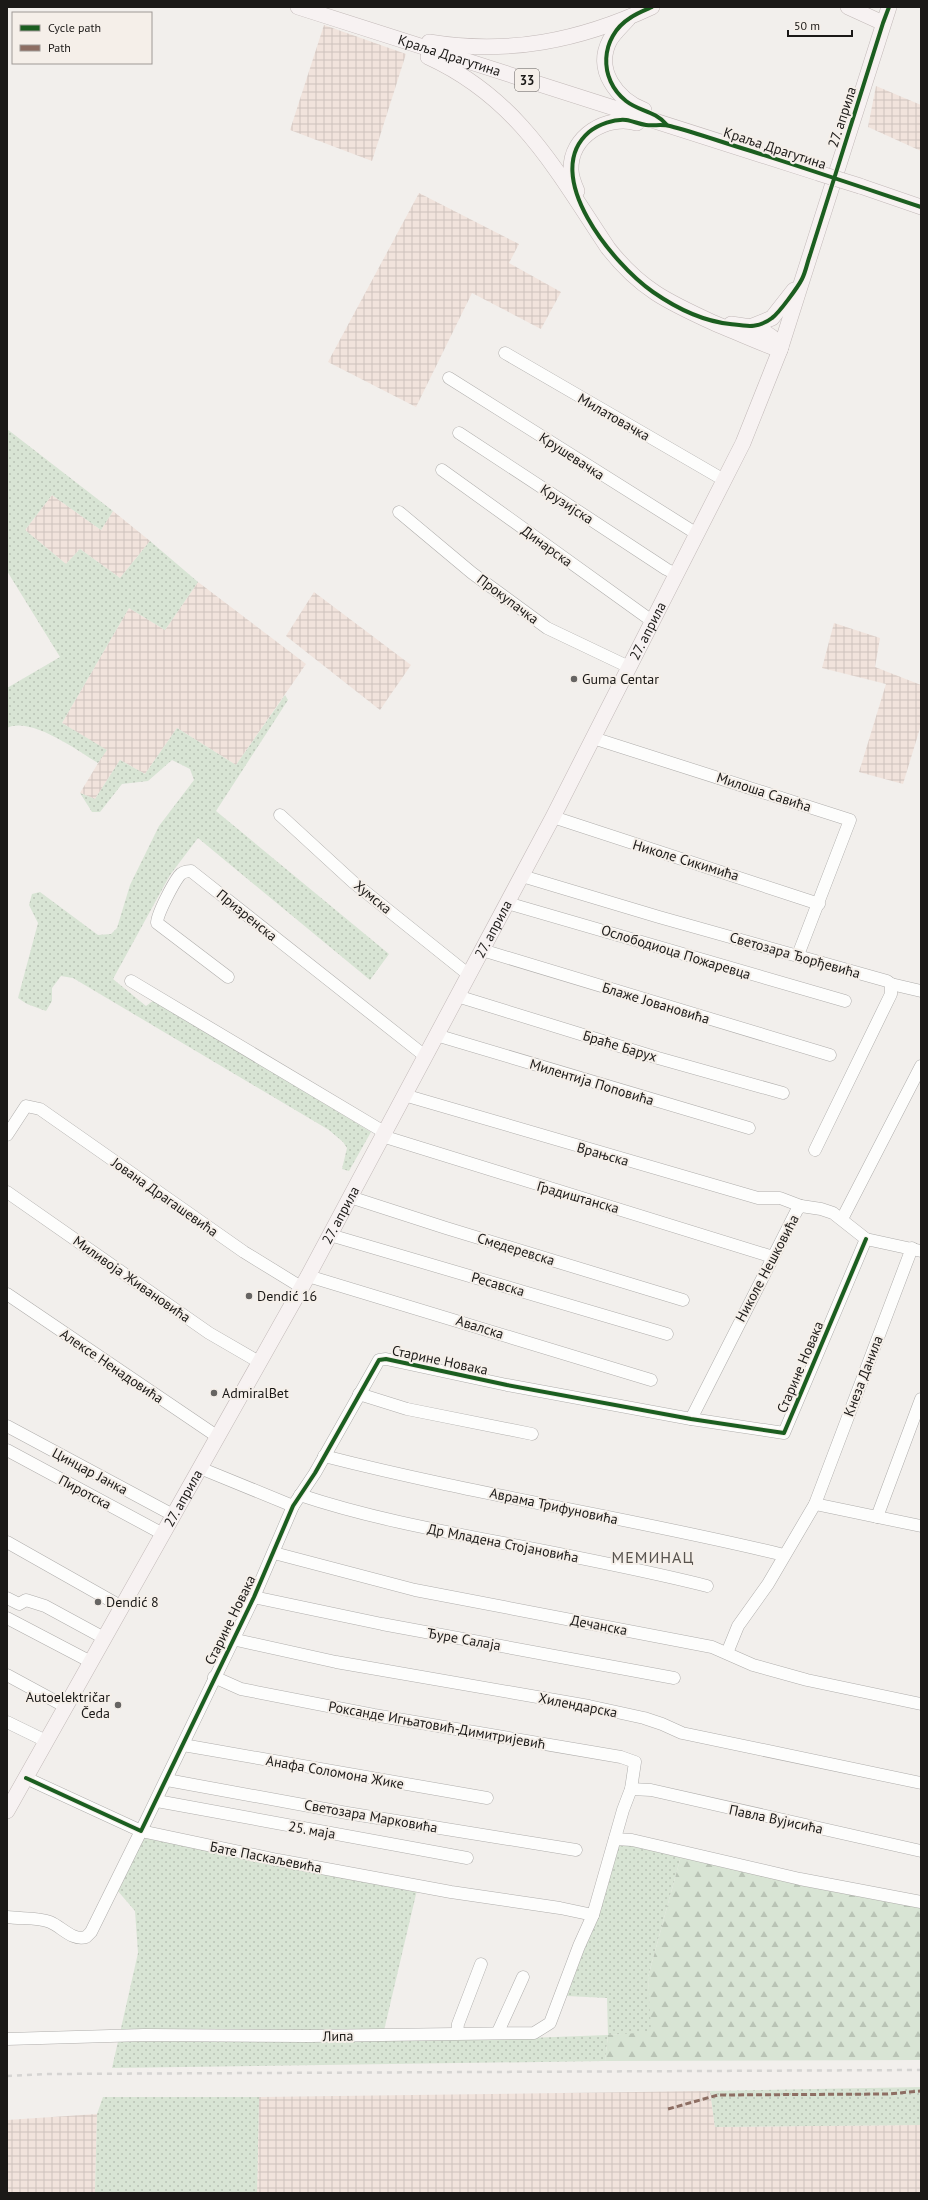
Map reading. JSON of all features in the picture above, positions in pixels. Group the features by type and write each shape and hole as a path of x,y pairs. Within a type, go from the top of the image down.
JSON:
{"main road":[{"name":"Краља Драгутина","path":"298,7 860,186 921,207"},
{"path":"386,36 475,46 523,46 562,39 629,18 652,7"},
{"path":"848,7 886,16"},
{"path":"875,7 886,16"},
{"name":"27. априла","path":"7,1811 330,1235 553,817 746,436 780,349 886,16"},
{"path":"629,18 614,34 608,44 606,61 609,79 624,100 659,116 667,125"},
{"path":"386,36 397,43 446,66 488,94 520,124 542,148 611,252 637,279 653,292 680,308 780,349"},
{"path":"580,205 572,177 571,167 576,149 589,132 606,123 617,120 629,120 647,125 667,125"},
{"path":"750,327 766,322 776,315 802,279"},
{"path":"714,322 750,327 770,335 780,349"}],"street":[{"name":"Милатовачка","path":"505,353 724,480"},
{"name":"Крушевачка","path":"449,378 697,534"},
{"name":"Крузијска","path":"459,433 666,569 676,574"},
{"name":"Динарска","path":"442,470 652,621"},
{"name":"Прокупачка","path":"399,512 472,573 547,628 629,667"},
{"name":"Милоша Савића","path":"593,738 850,820 819,904"},
{"name":"Хумска","path":"280,815 353,882 469,975"},
{"name":"Николе Сикимића","path":"553,817 819,904"},
{"name":"Призренска","path":"228,977 157,923 157,918 180,876 184,872 191,871 425,1056"},
{"name":"Светозара Ђорђевића","path":"522,876 659,917 887,981 891,984 921,991"},
{"name":"Ослободиоца Пожаревца","path":"507,903 845,1001"},
{"path":"798,955 819,904"},
{"name":"Блаже Јовановића","path":"482,950 830,1055"},
{"name":"Градиштанска","path":"131,981 383,1134 773,1257"},
{"path":"815,1150 891,994 891,984"},
{"name":"Браће Барух","path":"458,996 658,1058 783,1093"},
{"name":"Милентија Поповића","path":"436,1035 748,1128"},
{"path":"842,1219 921,1066"},
{"name":"Врањска","path":"404,1095 758,1198 786,1199 801,1206"},
{"name":"Јована Драгашевића","path":"7,1135 23,1108 30,1106 40,1109 244,1252 304,1282"},
{"name":"Миливоја Живановића","path":"7,1192 209,1333 260,1362"},
{"name":"Смедеревска","path":"350,1197 446,1228 683,1300"},
{"name":"Николе Нешковића","path":"691,1419 797,1210 801,1206 821,1209 842,1219 866,1239 916,1249"},
{"name":"Ресавска","path":"330,1235 667,1334"},
{"name":"Старине Новака","path":"141,1831 157,1801 214,1677 254,1597 297,1500 379,1360 386,1359 507,1385 691,1419 784,1433 866,1239"},
{"name":"Кнеза Данила","path":"727,1653 738,1626 768,1584 815,1504 916,1249"},
{"name":"Авалска","path":"304,1282 651,1380"},
{"name":"Алексе Ненадовића","path":"7,1294 218,1437"},
{"path":"359,1394 407,1409 532,1434"},
{"path":"877,1517 921,1399"},
{"name":"Цинцар Јанка","path":"7,1426 173,1515"},
{"name":"Пиротска","path":"7,1450 163,1534"},
{"name":"Аврама Трифуновића","path":"324,1456 505,1496 712,1537 784,1555"},
{"name":"Др Младена Стојановића","path":"200,1468 297,1500 331,1506 417,1526 638,1569 707,1586"},
{"path":"815,1504 921,1526"},
{"path":"7,1542 122,1607"},
{"name":"Дечанска","path":"274,1553 415,1590 712,1647 727,1653 742,1662 761,1668 921,1704"},
{"name":"Ђуре Салаја","path":"254,1597 382,1624 674,1678"},
{"path":"7,1598 19,1604 30,1600 45,1606 104,1638"},
{"path":"7,1618 91,1662"},
{"name":"Хилендарска","path":"232,1640 336,1662 597,1708 644,1718 682,1733 921,1782"},
{"path":"7,1675 66,1707"},
{"name":"Роксанде Игњатовић-Димитријевић","path":"214,1677 241,1688 374,1715 631,1760 635,1762 631,1789"},
{"path":"7,1722 46,1741"},
{"name":"Анафа Соломона Жике","path":"183,1745 487,1798"},
{"name":"Бате Паскаљевића","path":"26,1778 141,1831 278,1860 451,1892 560,1908 592,1915"},
{"name":"Светозара Марковића","path":"167,1780 347,1813 576,1850"},
{"name":"Липа","path":"7,2039 144,2035 309,2036 498,2032 534,2033 550,2023 592,1915 625,1803 631,1789"},
{"name":"Павла Вујисића","path":"631,1789 651,1790 921,1851"},
{"name":"25. маја","path":"157,1801 467,1858"},
{"path":"7,1917 21,1920 44,1920 74,1936 86,1937 91,1932 141,1831"},
{"path":"615,1839 632,1840 808,1880 921,1902"},
{"path":"457,2033 458,2024 481,1964"},
{"path":"498,2032 523,1977"}],"shaded area":[{"path":"324,25 406,54 372,161 290,130"},
{"path":"876,86 921,105 921,151 868,127"},
{"path":"419,193 519,244 509,263 561,292 541,329 472,293 416,407 328,362"},
{"path":"52,495 101,530 113,511 150,541 120,578 80,549 66,564 25,530"},
{"path":"198,582 306,664 236,765 177,728 145,774 120,760 95,799 80,793 106,750 62,723 129,608 165,630"},
{"path":"314,592 411,665 380,710 286,636"},
{"path":"834,623 880,638 875,667 921,685 921,725 903,784 859,772 886,684 822,668"},
{"path":"710,2091 715,2127 921,2125 921,2193 257,2193 259,2097"},
{"path":"97,2114 95,2193 7,2193 7,2120"}],"green space":[{"path":"7,429 113,511 101,530 52,495 25,530 66,564 80,549 120,578 150,541 198,582 165,630 129,608 62,723 107,750 98,763 67,743 41,731 29,727 17,726 7,728 7,688 60,657 7,571"},
{"path":"285,695 288,700 216,811 389,954 370,980 198,838 170,875 113,979 146,1006 154,1000 371,1132 349,1171 342,1169 347,1148 343,1142 329,1130 73,978 61,976 52,988 52,1001 46,1011 27,1004 18,998 38,923 29,905 32,894 40,892 98,935 111,934 117,928 130,885 159,826 194,780 190,769 172,760 148,781 122,784 100,812 92,812 80,793 95,799 120,760 145,774 177,728 236,765"},
{"path":"142,1837 417,1890 382,2039 475,2040 608,2035 605,2061 112,2068 138,1953 135,1911 117,1890"},
{"path":"629,1844 681,1856 648,1977 652,2033 608,2035 607,1998 567,1996 619,1845"},
{"path":"681,1856 921,1907 921,2060 605,2061 608,2035 651,2032 648,1977"},
{"path":"921,2087 921,2125 715,2127 710,2091"},
{"path":"103,2097 259,2097 257,2193 95,2193 97,2114"}],"railway":[{"path":"7,2076 45,2074 921,2070"}],"marked path":[{"path":"668,2109 718,2095 888,2094 921,2091"}],"cycle path":[{"path":"652,7 638,13 620,26 608,47 606,58 607,70 617,92 626,101 631,105 657,116 667,125"},
{"path":"889,7 883,23 842,154 835,176 828,198 809,258 803,276 797,288 784,306 772,318 762,324 747,326 709,320 690,313 653,292 637,279 602,241 588,218 577,194 572,171 576,150 589,132 607,123 617,120 626,120 646,125 667,125 794,165 815,172 836,179 921,207"},
{"path":"26,1778 141,1831 254,1597 293,1506 315,1473 379,1360 386,1359 507,1385 691,1419 784,1433 866,1239"}],"place":[{"name":"Guma Centar","path":"574,679"},
{"name":"Dendić 16","path":"249,1296"},
{"name":"AdmiralBet","path":"214,1393"},
{"name":"Dendić 8","path":"98,1602"},
{"name":"Autoelektričar Čeda","path":"118,1705"}],"district":[{"name":"МЕМИНАЦ","path":"653,1557"}]}
